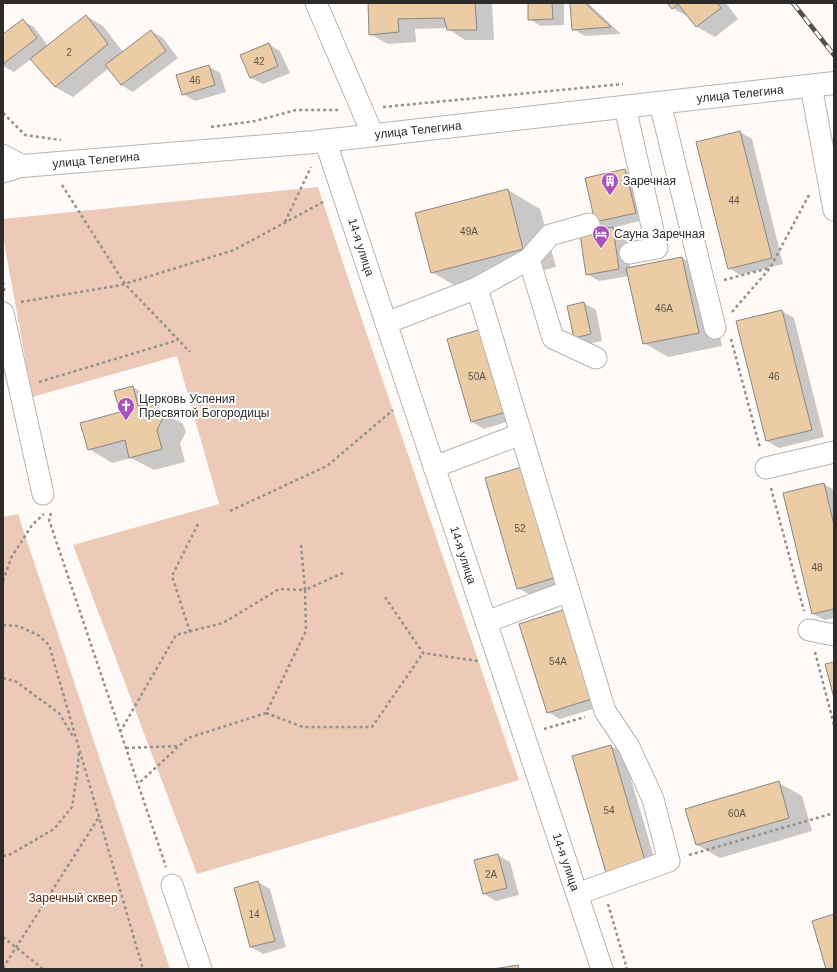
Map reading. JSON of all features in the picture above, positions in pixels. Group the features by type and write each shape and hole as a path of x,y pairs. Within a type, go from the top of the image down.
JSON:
{"main road":[{"name":"улица Телегина","path":"12,169 374,135 834,83"},
{"path":"3,156 12,169"}],"street":[{"path":"316,3 374,135"},
{"path":"811,86 834,210"},
{"path":"660,103 723,333"},
{"path":"625,107 657,248 630,253"},
{"name":"14-я улица","path":"325,140 602,969"},
{"path":"386,323 477,288 529,259 550,235 589,224"},
{"path":"529,259 553,338 596,358"},
{"path":"477,288 605,711 629,747 653,799 669,861 577,894"},
{"path":"9,308 19,388 45,502"},
{"path":"434,467 521,434"},
{"path":"766,468 834,452"},
{"path":"486,622 569,591"},
{"path":"809,630 834,635"},
{"path":"172,886 201,969"}],"path":[{"path":"209,128 255,121 296,110 351,110 630,83"},
{"path":"3,113 25,135 66,140"},
{"path":"284,223 314,161"},
{"path":"731,313 770,268 826,165"},
{"path":"62,185 125,284 190,352"},
{"path":"9,308 125,284 234,250 325,201"},
{"path":"718,282 770,268"},
{"path":"723,333 766,468 834,725"},
{"path":"19,388 178,340"},
{"path":"230,511 327,466 396,408"},
{"path":"3,581 11,558 45,502"},
{"path":"51,513 49,520 172,886"},
{"path":"190,632 172,576 199,522"},
{"path":"266,713 306,631 301,546"},
{"path":"120,732 176,635 223,623 279,589 304,590 345,572"},
{"path":"385,597 423,652 481,662"},
{"path":"3,625 18,626 38,635 49,645 143,969"},
{"path":"138,784 188,738 266,713 303,727 372,727 423,652"},
{"path":"3,678 15,681 59,713 78,745 79,756 72,807 54,829 11,854 3,856"},
{"path":"524,736 605,711"},
{"path":"126,748 179,746"},
{"path":"669,861 834,813"},
{"path":"3,968 99,817"},
{"path":"602,885 627,969"},
{"path":"3,937 43,969"}],"green space":[{"path":"318,187 519,780 197,874 73,545 219,504 177,356 32,397 3,236 3,219"},
{"name":"Заречный сквер","path":"18,514 170,969 3,969 3,517"}],"building":[{"path":"368,3 475,3 477,30 447,30 444,18 398,19 399,32 369,35"},
{"path":"528,3 552,3 553,19 528,20"},
{"path":"570,3 585,3 611,27 572,30"},
{"path":"667,3 717,3 721,8 696,27 678,4 672,9"},
{"path":"86,15 108,44 55,87 30,59"},
{"path":"23,19 37,38 3,64 3,34"},
{"path":"151,30 166,51 121,85 105,65"},
{"path":"269,43 278,66 250,78 240,55"},
{"path":"209,65 215,85 182,95 176,75"},
{"path":"740,131 772,258 728,269 696,142"},
{"name":"Заречная","path":"625,169 636,213 595,222 585,178"},
{"path":"508,189 523,249 431,273 415,213"},
{"path":"613,227 619,269 586,275 580,234"},
{"path":"682,257 699,333 643,344 626,268"},
{"path":"584,302 591,334 574,338 567,306"},
{"path":"782,310 812,430 766,441 736,321"},
{"path":"482,329 506,412 471,422 447,339"},
{"name":"Церковь Успения Пресвятой Богородицы","path":"133,386 138,406 149,403 160,409 163,418 157,430 162,449 129,458 125,440 88,450 80,423 120,412 114,391"},
{"path":"522,467 554,578 517,589 485,478"},
{"path":"824,483 834,525 834,609 812,614 783,493"},
{"path":"569,608 598,697 547,713 519,624"},
{"path":"834,662 834,698 825,664"},
{"path":"611,745 646,864 607,876 572,756"},
{"path":"779,781 789,818 696,845 685,809"},
{"path":"498,854 507,888 483,894 474,860"},
{"path":"258,881 275,941 250,947 234,888"},
{"path":"834,914 834,969 826,969 812,921"},
{"path":"518,965 519,969 493,969"}],"railway":[{"path":"793,3 834,55"}],"place":[{"name":"Заречная","path":"610,196"},
{"name":"Сауна Заречная","path":"601,249"},
{"name":"Церковь Успения Пресвятой Богородицы","path":"126,421"}]}
